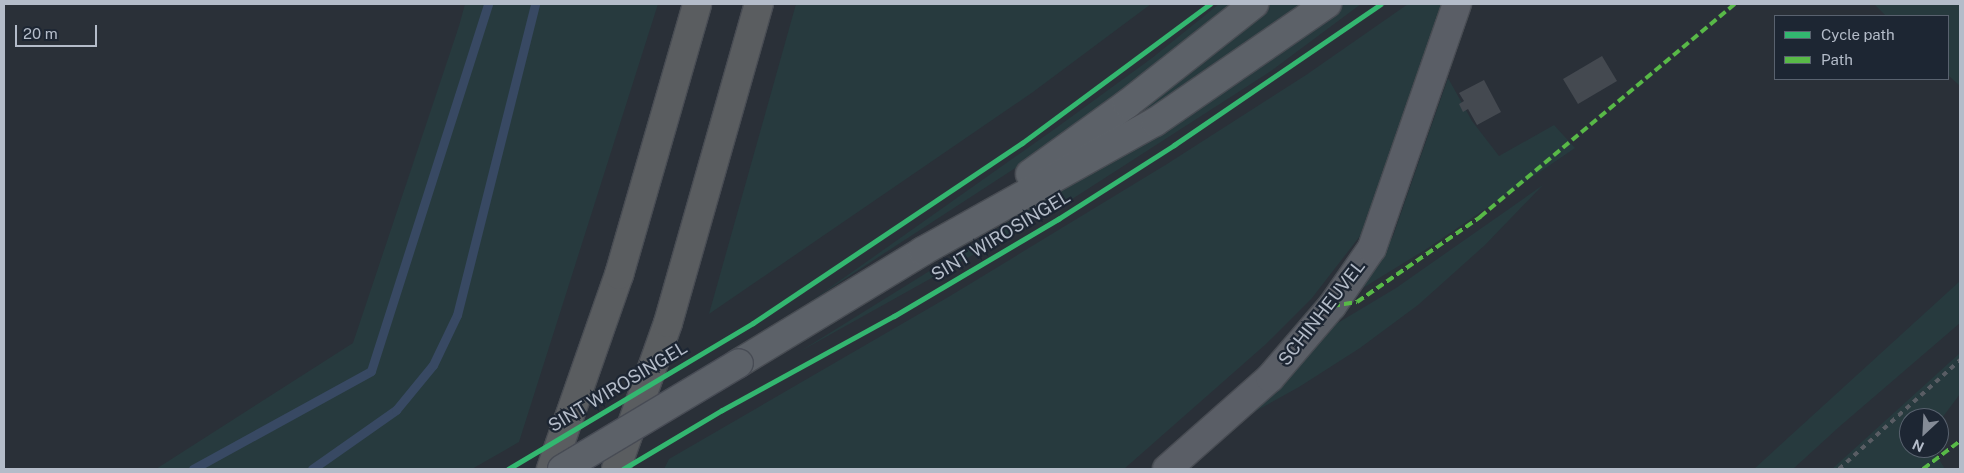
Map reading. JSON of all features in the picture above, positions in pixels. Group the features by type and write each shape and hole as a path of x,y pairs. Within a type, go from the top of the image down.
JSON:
{"highway":[{"path":"551,469 619,275 697,4"},
{"path":"616,469 668,323 759,4"}],"main road":[{"name":"SINT WIROSINGEL","path":"923,251 1127,104 1254,4"},
{"name":"SINT WIROSINGEL","path":"562,469 923,251 1156,122 1327,4"}],"street":[{"name":"SCHINHEUVEL","path":"1167,469 1270,378 1332,306 1372,248 1457,4"}],"green space":[{"path":"465,4 658,4 519,442 472,469 156,469 353,343"},
{"path":"796,4 1151,4 1033,92 709,314"},
{"path":"1219,4 1236,4 1075,129 811,301 1056,128 1152,58"},
{"path":"1271,4 1306,4 1187,86 1081,153 1185,74"},
{"path":"1341,4 1361,4 1271,71 1066,203 799,352 1263,64"},
{"path":"1408,4 1444,4 1360,236 1312,298 1266,344 1124,469 664,469 669,459 950,296 1167,164 1306,75"},
{"path":"1874,4 1960,4 1960,86 1949,76 1949,15 1885,15"},
{"path":"1448,78 1472,121 1499,156 1554,125 1575,148 1428,248 1363,288 1393,236"},
{"path":"1543,185 1485,245 1418,305 1360,348 1299,387 1227,427 1326,330 1396,288"},
{"path":"1960,281 1960,323 1793,469 1754,469"},
{"path":"1960,353 1960,394 1949,409 1899,408"},
{"path":"1899,408 1899,458 1938,458 1945,469 1832,469"}],"building":[{"path":"1602,56 1617,81 1578,104 1563,79"},
{"path":"1484,80 1501,112 1477,125 1468,109 1463,112 1459,104 1464,101 1459,93"}],"waterway":[{"path":"193,469 371,371 488,4"},
{"path":"312,469 396,410 433,365 457,315 535,4"}],"railway":[{"path":"1839,469 1960,360"}],"marked path":[{"path":"1332,306 1357,302 1480,217 1735,4"},
{"path":"1923,469 1960,441"}],"cycle path":[{"path":"508,469 753,323 1022,143 1210,4"},
{"path":"623,469 722,410 894,316 1058,219 1174,145 1381,4"}]}
